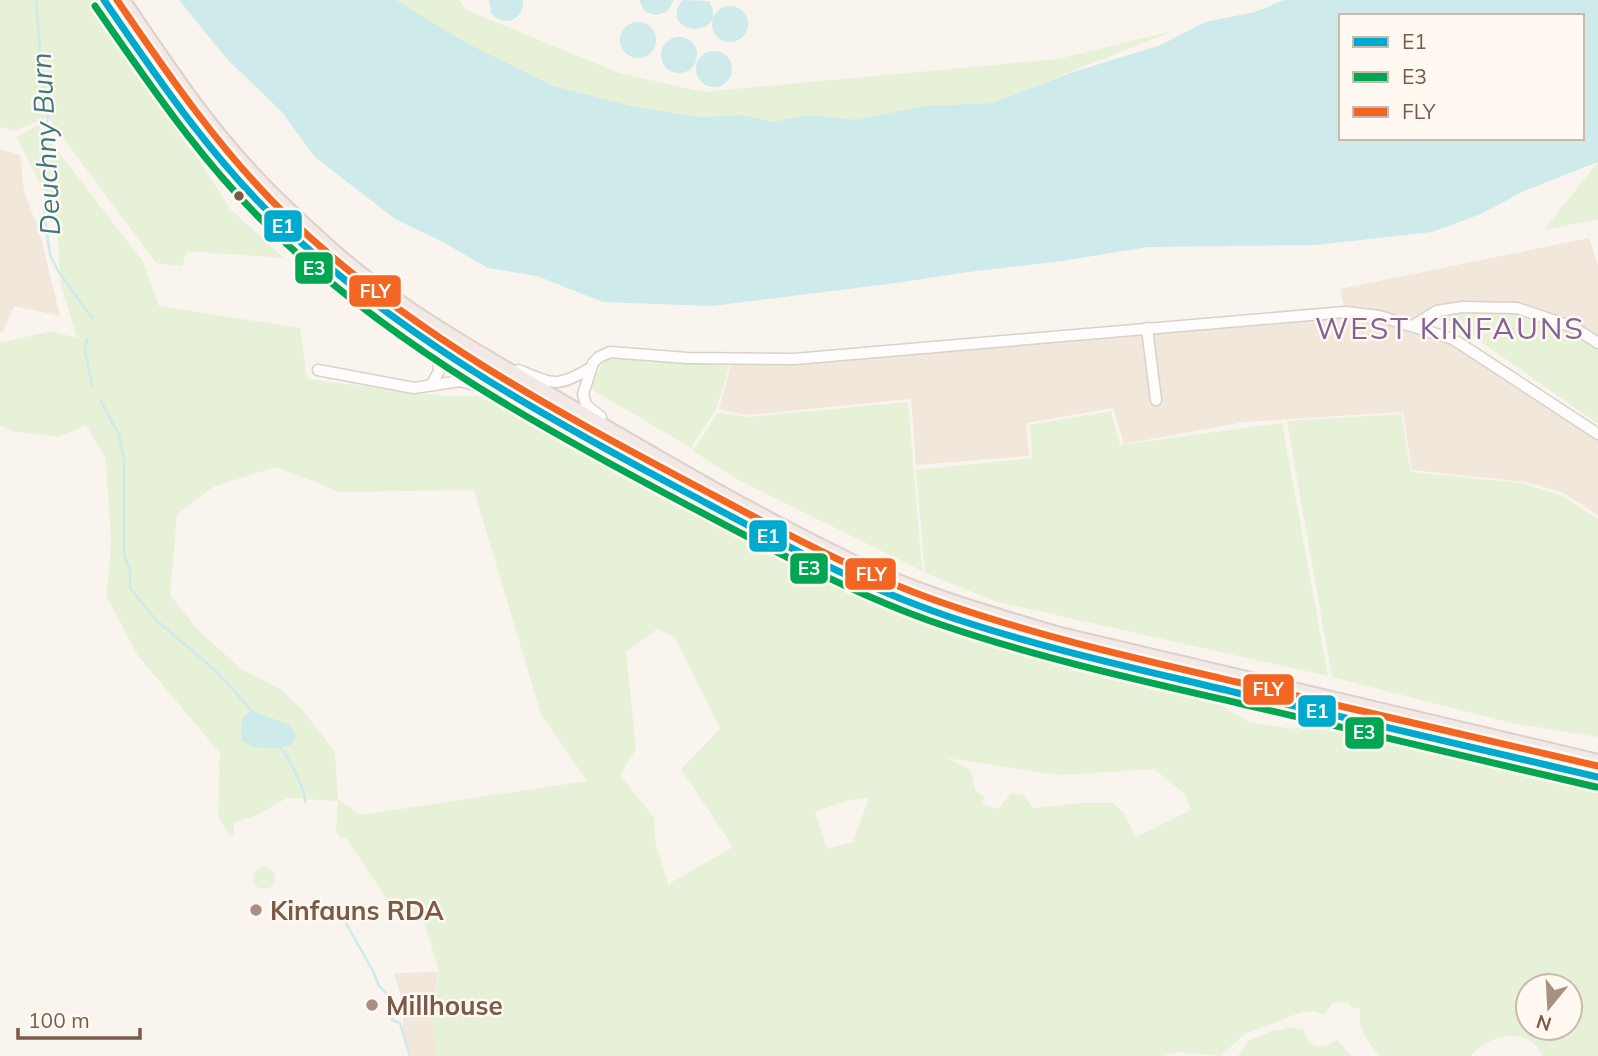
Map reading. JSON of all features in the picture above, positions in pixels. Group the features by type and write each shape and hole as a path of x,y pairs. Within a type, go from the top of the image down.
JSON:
{"highway":[{"path":"104,0 171,98 235,177 309,250 438,349 629,463 847,575 906,601 972,624 1056,650 1598,777"},
{"path":"121,0 182,89 246,168 317,238 361,275 403,307 453,339 637,446 856,564 978,611 1056,634 1598,762"}],"street":[{"path":"1414,325 1437,311 1462,307 1517,308 1573,327 1598,343"},
{"path":"637,446 586,405 583,394 589,369 598,357 610,352 687,358 794,359 1345,312 1379,316 1453,339 1598,433"},
{"path":"1147,328 1156,400"},
{"path":"432,384 439,371 438,349"},
{"path":"492,360 551,383 564,383 589,369"},
{"path":"318,370 414,388 460,380 469,382 543,419 564,425"}],"shaded area":[{"path":"0,149 20,155 24,191 40,234 60,316 14,306 3,331 0,332"},
{"path":"1589,238 1598,265 1598,343 1573,327 1462,307 1415,325 1453,339 1598,434 1598,515 1562,492 1527,482 1412,470 1403,412 1244,422 1124,444 1113,408 1026,423 1029,456 916,465 911,399 746,415 719,409 733,358 794,359 1345,311 1340,289"},
{"path":"438,972 432,1019 437,1056 411,1056 403,1029 403,1004 394,973"}],"green space":[{"path":"0,0 97,0 230,209 284,258 187,251 182,266 156,263 48,117 14,131 0,127"},
{"path":"372,0 459,0 466,10 619,73 703,92 1058,59 1173,31 992,103 925,106 861,123 808,115 772,122 743,115 699,117 570,100"},
{"path":"38,125 143,262 159,306 300,328 307,379 444,396 484,396 661,498 853,591 1016,652 1207,696 1249,722 1293,729 1327,720 1598,793 1598,1056 1543,1056 1531,1042 1584,1042 1584,972 1514,972 1514,1037 1488,1042 1471,1056 1379,1056 1361,1028 1361,1007 1353,1008 1348,1003 1333,1002 1325,1015 1313,1011 1302,1012 1244,1034 1221,1056 1179,1052 1162,1056 437,1056 432,1019 439,970 423,920 387,899 346,838 341,838 336,831 338,801 287,798 255,816 234,822 234,834 230,836 218,817 220,753 138,656 107,597 111,541 106,459 86,425 59,437 12,431 0,425 0,343 51,331 77,338 60,281 57,219 17,137","holes":["276,467 340,492 474,490 541,714 587,781 361,815 338,800 335,752 301,708 280,689 241,669 198,630 170,595 177,514 213,487","657,629 675,637 720,729 681,769 733,847 669,886 655,841 654,818 620,775 636,749 626,652","946,758 1060,775 1154,769 1185,794 1191,810 1136,837 1124,813 1113,803 1033,808 1023,795 1011,793 999,809 982,804 984,797 975,790 971,770","869,798 853,842 827,849 815,811 851,800"]},
{"path":"1598,162 1598,219 1544,230"},
{"path":"1490,309 1547,322 1598,350 1598,424 1453,322 1435,320 1437,315"},
{"path":"607,357 703,363 731,361 716,409 691,448 588,387"},
{"path":"908,402 922,571 739,480 693,451 718,413 749,417"},
{"path":"1111,411 1120,445 1282,423 1328,676 998,602 925,573 916,470 1032,458 1030,425"},
{"path":"1401,414 1411,472 1522,483 1562,496 1598,519 1598,737 1507,722 1332,677 1287,421"},
{"path":"264,867 272,870 275,878 272,886 264,889 256,886 253,878 256,870"},
{"path":"1287,1027 1303,1029 1309,1043 1317,1046 1337,1040 1352,1056 1238,1056 1248,1041"}],"water":[{"path":"179,0 396,0 466,43 553,86 635,107 699,117 743,115 772,122 808,115 856,120 925,106 992,103 1070,73 1161,45 1205,22 1255,12 1284,0 1598,0 1598,162 1524,191 1481,214 1432,232 1316,245 1148,247 1062,261 712,306 603,302 537,276 488,268 395,219 315,157 281,111 227,59"},
{"path":"489,0 523,0 517,17 507,21 496,18 491,13"},
{"path":"639,0 674,0 667,12 656,15 645,12"},
{"path":"682,0 709,1 713,14 710,22 694,29 678,21 677,12"},
{"path":"730,6 742,12 748,24 742,36 730,42 718,36 712,24 718,12"},
{"path":"638,22 650,28 656,40 650,52 638,58 626,52 620,40 626,28"},
{"path":"679,37 691,43 697,55 691,67 679,73 667,67 661,55 667,43"},
{"path":"714,51 726,57 732,69 726,81 714,87 702,81 696,69 702,57"},
{"path":"252,711 290,725 296,736 291,745 265,748 252,746 241,740 242,718"}],"waterway":[{"name":"Deuchny Burn","path":"36,0 44,100 48,117 45,132 47,190 44,212 50,255 58,271 92,318"},
{"name":"Deuchny Burn","path":"87,339 85,350 92,385"},
{"name":"Deuchny Burn","path":"101,401 119,435 124,460 124,555 130,570 130,588 156,620 217,672 254,713"},
{"path":"281,748 300,783 305,802"},
{"name":"Deuchny Burn","path":"339,911 379,986 387,994 392,1020 400,1023 410,1056"}],"transit line":[{"name":"E1","path":"104,0 209,146 256,200 328,266 377,305 479,375 586,438 788,546 850,577 914,604 1020,639 1598,777"},
{"name":"FLY","path":"117,0 176,85 240,166 287,216 381,296 482,365 588,428 788,534 850,565 914,592 1018,627 1164,665 1598,766"},
{"name":"E3","path":"95,6 179,124 224,180 248,207 320,274 420,349 525,416 751,539 877,600 942,625 1015,648 1126,677 1596,787"}],"place":[{"name":"Kinfauns RDA","path":"256,910"},
{"name":"Millhouse","path":"372,1005"}],"district":[{"name":"WEST KINFAUNS","path":"1450,328"}]}
